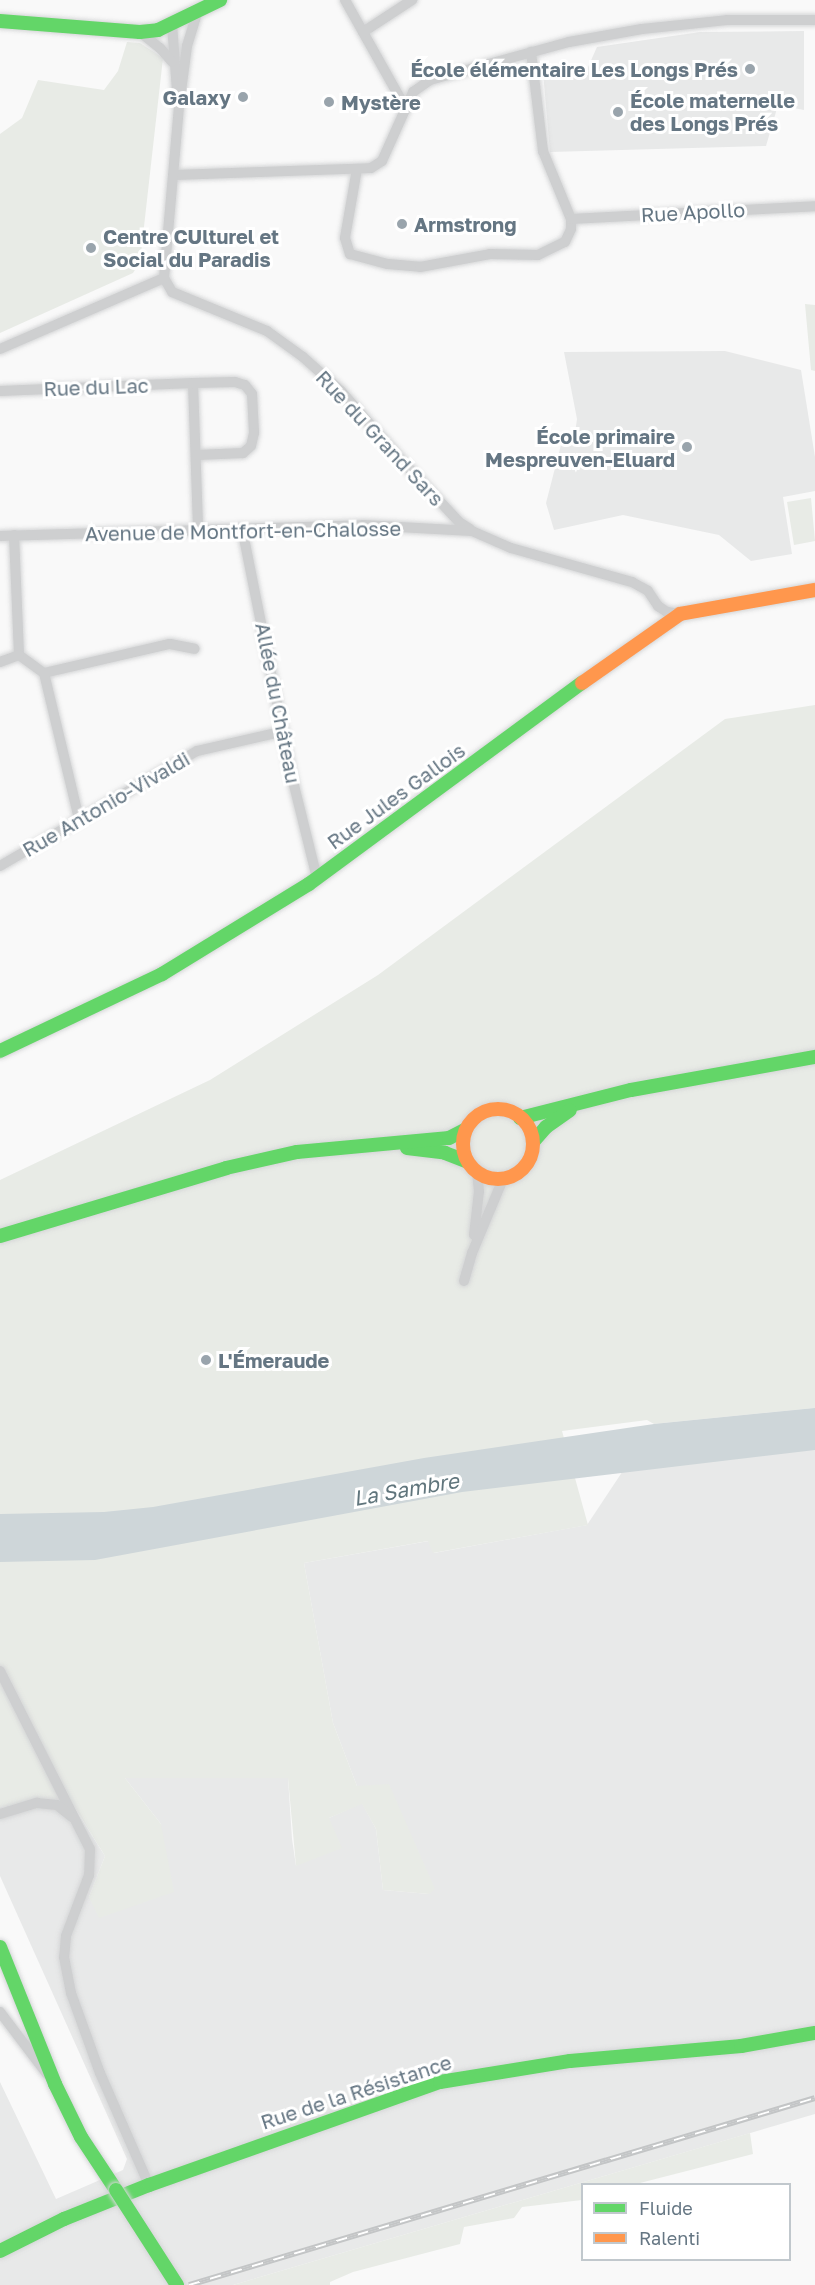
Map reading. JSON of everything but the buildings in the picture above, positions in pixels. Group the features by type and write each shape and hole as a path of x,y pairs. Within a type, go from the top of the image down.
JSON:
{"street":[{"path":"0,21 140,32 158,30 220,0"},
{"path":"345,0 405,107"},
{"path":"363,32 412,0"},
{"path":"0,349 164,278 179,106 187,46 197,13"},
{"path":"174,175 371,168 382,161 396,135 405,107 413,92 430,80 569,42 695,22 815,20"},
{"path":"171,24 172,62 179,106"},
{"path":"140,32 160,48 172,62"},
{"path":"357,169 345,238 350,254 363,259 410,267 490,254 538,255 565,242 571,229 571,219 543,151 531,52"},
{"name":"Rue Apollo","path":"571,219 815,206"},
{"name":"Rue du Grand Sars","path":"164,278 172,292 267,331 303,357 341,390 459,522 472,531"},
{"name":"Rue du Lac","path":"0,391 193,383 235,382 245,385 252,394 254,433 251,446 243,453 197,455"},
{"path":"193,383 198,529"},
{"name":"Avenue de Montfort-en-Chalosse","path":"0,536 363,525 472,531 511,548 632,582 648,591 658,606 667,612 680,614"},
{"name":"Allée du Château","path":"242,528 290,769 317,878"},
{"path":"14,536 19,655"},
{"name":"Rue Jules Gallois","path":"0,1051 162,974 317,878 645,636 680,614 815,590"},
{"path":"44,673 170,644 195,649"},
{"path":"0,662 19,655"},
{"path":"19,655 44,673 79,819"},
{"name":"Rue Antonio-Vivaldi","path":"0,866 197,751 284,731"},
{"path":"520,1118 705,1075 815,1057"},
{"path":"533,1142 546,1127 580,1104"},
{"path":"0,1236 226,1168 297,1152 449,1138 465,1130 479,1114 489,1110 500,1109 520,1118 531,1132 533,1142 528,1163 521,1171 503,1179 489,1178 477,1172 466,1161 446,1153 384,1145"},
{"path":"465,1130 462,1141 466,1161"},
{"path":"465,1281 472,1253 478,1197 477,1172"},
{"path":"472,1253 503,1179"},
{"path":"0,1671 90,1849 89,1875 66,1936 64,1957 71,1993 117,2114 149,2185"},
{"path":"0,1814 37,1803 57,1805 77,1821"},
{"path":"0,1947 56,2084 81,2137 177,2285"},
{"path":"0,2012 56,2084"},
{"name":"Rue de la Résistance","path":"0,2251 64,2219 149,2185 440,2082 570,2061 741,2046 815,2033"}],"shaded area":[{"path":"804,31 804,110 778,105 766,146 550,152 543,72 559,71 584,76 597,47 700,32"},
{"path":"127,42 140,43 163,58 140,262 133,273 0,333 0,134 22,118 38,80 104,90 118,71"},
{"path":"805,304 815,305 815,371 811,370"},
{"name":"École primaire Mespreuven-Eluard","path":"725,351 801,370 815,457 815,491 783,497 792,554 751,561 719,535 623,515 554,530 546,503 563,437 575,433 577,419 564,352"},
{"path":"811,498 815,541 794,545 787,502"},
{"path":"815,705 815,1408 654,1424 647,1420 562,1431 588,1525 433,1553 428,1541 304,1563 333,1723 357,1786 389,1784 435,1889 429,1894 383,1890 376,1829 362,1804 329,1818 342,1848 296,1866 288,1778 125,1778 161,1824 174,1892 99,1918 89,1897 105,1856 69,1798 0,1807 0,1180 210,1080 378,975 725,719"},
{"path":"815,1408 815,2114 233,2285 0,2285 0,2082 56,2199 123,2170 127,2159 0,1876 0,1807 68,1798 105,1856 89,1897 161,1824 125,1778 288,1778 296,1866 329,1818 362,1803 376,1829 383,1890 429,1894 357,1786 333,1723 304,1563 429,1541 434,1553 587,1525 654,1424"},
{"path":"750,2133 753,2154 640,2183 581,2183 581,2200 522,2207 514,2218 464,2227 460,2244 353,2272 330,2282 330,2285 233,2285"}],"water":[{"name":"La Sambre","path":"815,1408 815,1450 462,1492 95,1560 0,1562 0,1514 104,1512 153,1507 424,1458 654,1424"}],"railway":[{"path":"189,2285 815,2098"}],"traffic: fast":[{"path":"0,21 140,32 158,30 220,0"},
{"path":"0,1051 162,974 309,884 582,683"},
{"path":"520,1118 631,1090 815,1057"},
{"path":"533,1142 546,1127 570,1110"},
{"path":"0,1236 226,1168 297,1152 449,1138 465,1130"},
{"path":"407,1148 445,1153 466,1161"},
{"path":"0,1947 55,2084 81,2137 116,2190"},
{"path":"0,2251 64,2219 149,2185 440,2082 570,2061 741,2046 815,2033"},
{"path":"116,2190 177,2285"}],"traffic: slow":[{"path":"582,683 680,614 815,590"},
{"path":"498,1109 511,1112 523,1119 530,1131 533,1144 530,1157 523,1169 511,1176 498,1179 485,1176 473,1169 466,1157 463,1144 466,1131 473,1119 485,1112 498,1109"}],"place":[{"name":"École élémentaire Les Longs Prés","path":"750,69"},
{"name":"Galaxy","path":"243,97"},
{"name":"Mystère","path":"329,102"},
{"name":"École maternelle des Longs Prés","path":"618,112"},
{"name":"Armstrong","path":"402,224"},
{"name":"Centre CUlturel et Social du Paradis","path":"91,248"},
{"name":"École primaire Mespreuven-Eluard","path":"687,447"},
{"name":"L'Émeraude","path":"206,1360"}]}
